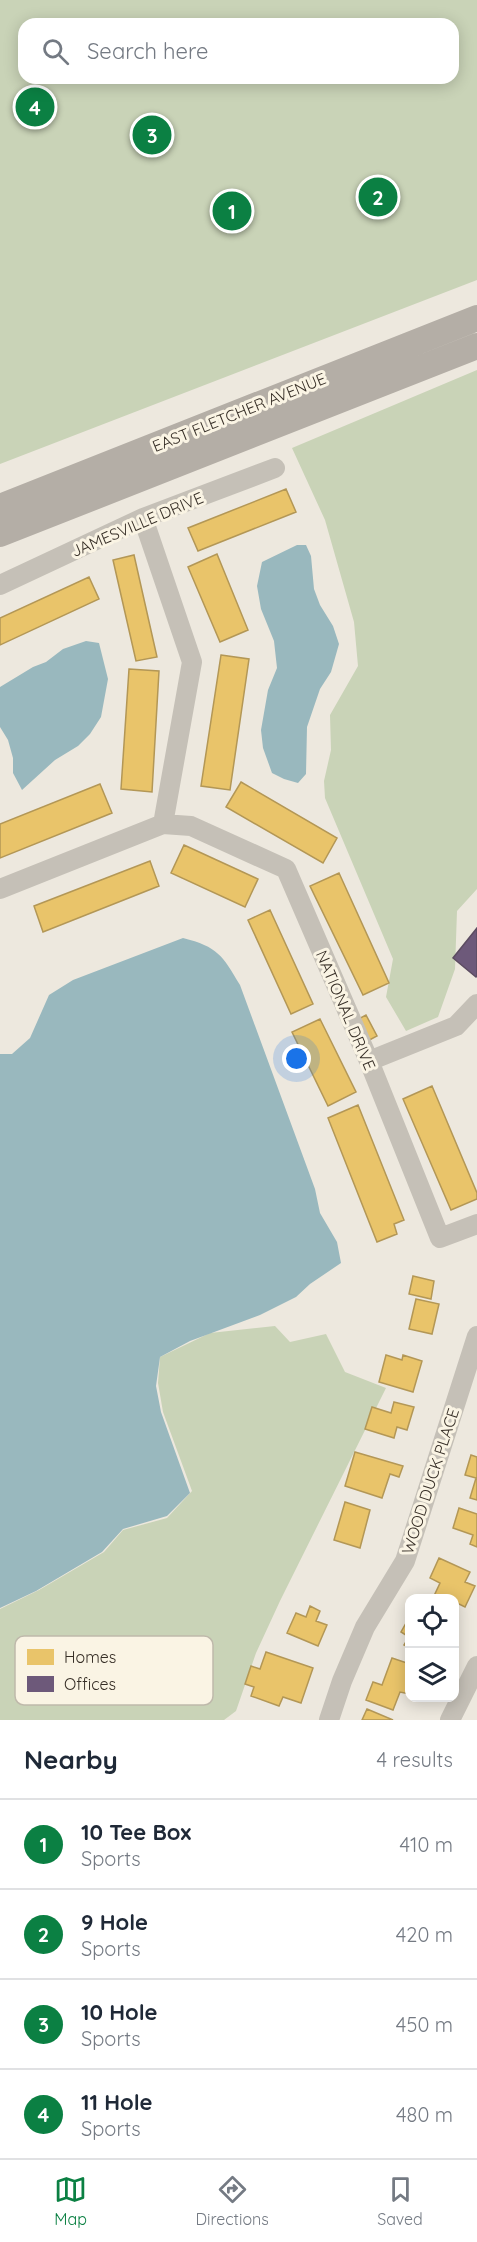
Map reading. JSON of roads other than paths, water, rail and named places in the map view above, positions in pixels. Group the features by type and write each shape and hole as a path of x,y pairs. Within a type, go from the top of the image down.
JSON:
{"main road":[{"name":"EAST FLETCHER AVENUE","path":"0,507 477,318"},
{"name":"EAST FLETCHER AVENUE","path":"0,534 477,346"}],"street":[{"path":"159,444 168,468"},
{"name":"JAMESVILLE DRIVE","path":"0,585 143,518 275,468"},
{"path":"0,889 163,824 192,662 143,518"},
{"name":"NATIONAL DRIVE","path":"163,824 192,826 286,869 369,1061 440,1238 477,1224"},
{"path":"369,1061 456,1026 477,1004"},
{"path":"456,1026 477,1029"},
{"name":"WOOD DUCK PLACE","path":"329,1720 342,1681 365,1627 405,1561 477,1336"},
{"path":"450,1720 477,1666"}],"water":[{"path":"297,545 306,545 311,556 314,589 320,605 333,626 339,644 331,672 320,689 307,727 306,774 298,783 272,773 263,748 261,730 268,690 277,668 274,641 261,609 257,586 262,562"},
{"path":"86,641 99,643 108,679 101,717 90,734 78,746 55,760 22,790 13,773 13,758 8,740 0,727 0,687 33,667 46,662 63,649"},
{"path":"183,938 212,949 223,959 240,985 315,1189 320,1213 337,1242 341,1263 310,1284 296,1297 260,1315 190,1341 160,1357 156,1386 161,1412 190,1493 167,1516 123,1529 102,1552 36,1591 0,1608 0,1054 12,1054 30,1038 49,995 73,980"}],"place":[{"name":"11 Hole","path":"35,107"},
{"name":"10 Hole","path":"152,135"},
{"name":"9 Hole","path":"378,197"},
{"name":"10 Tee Box","path":"232,211"}]}
